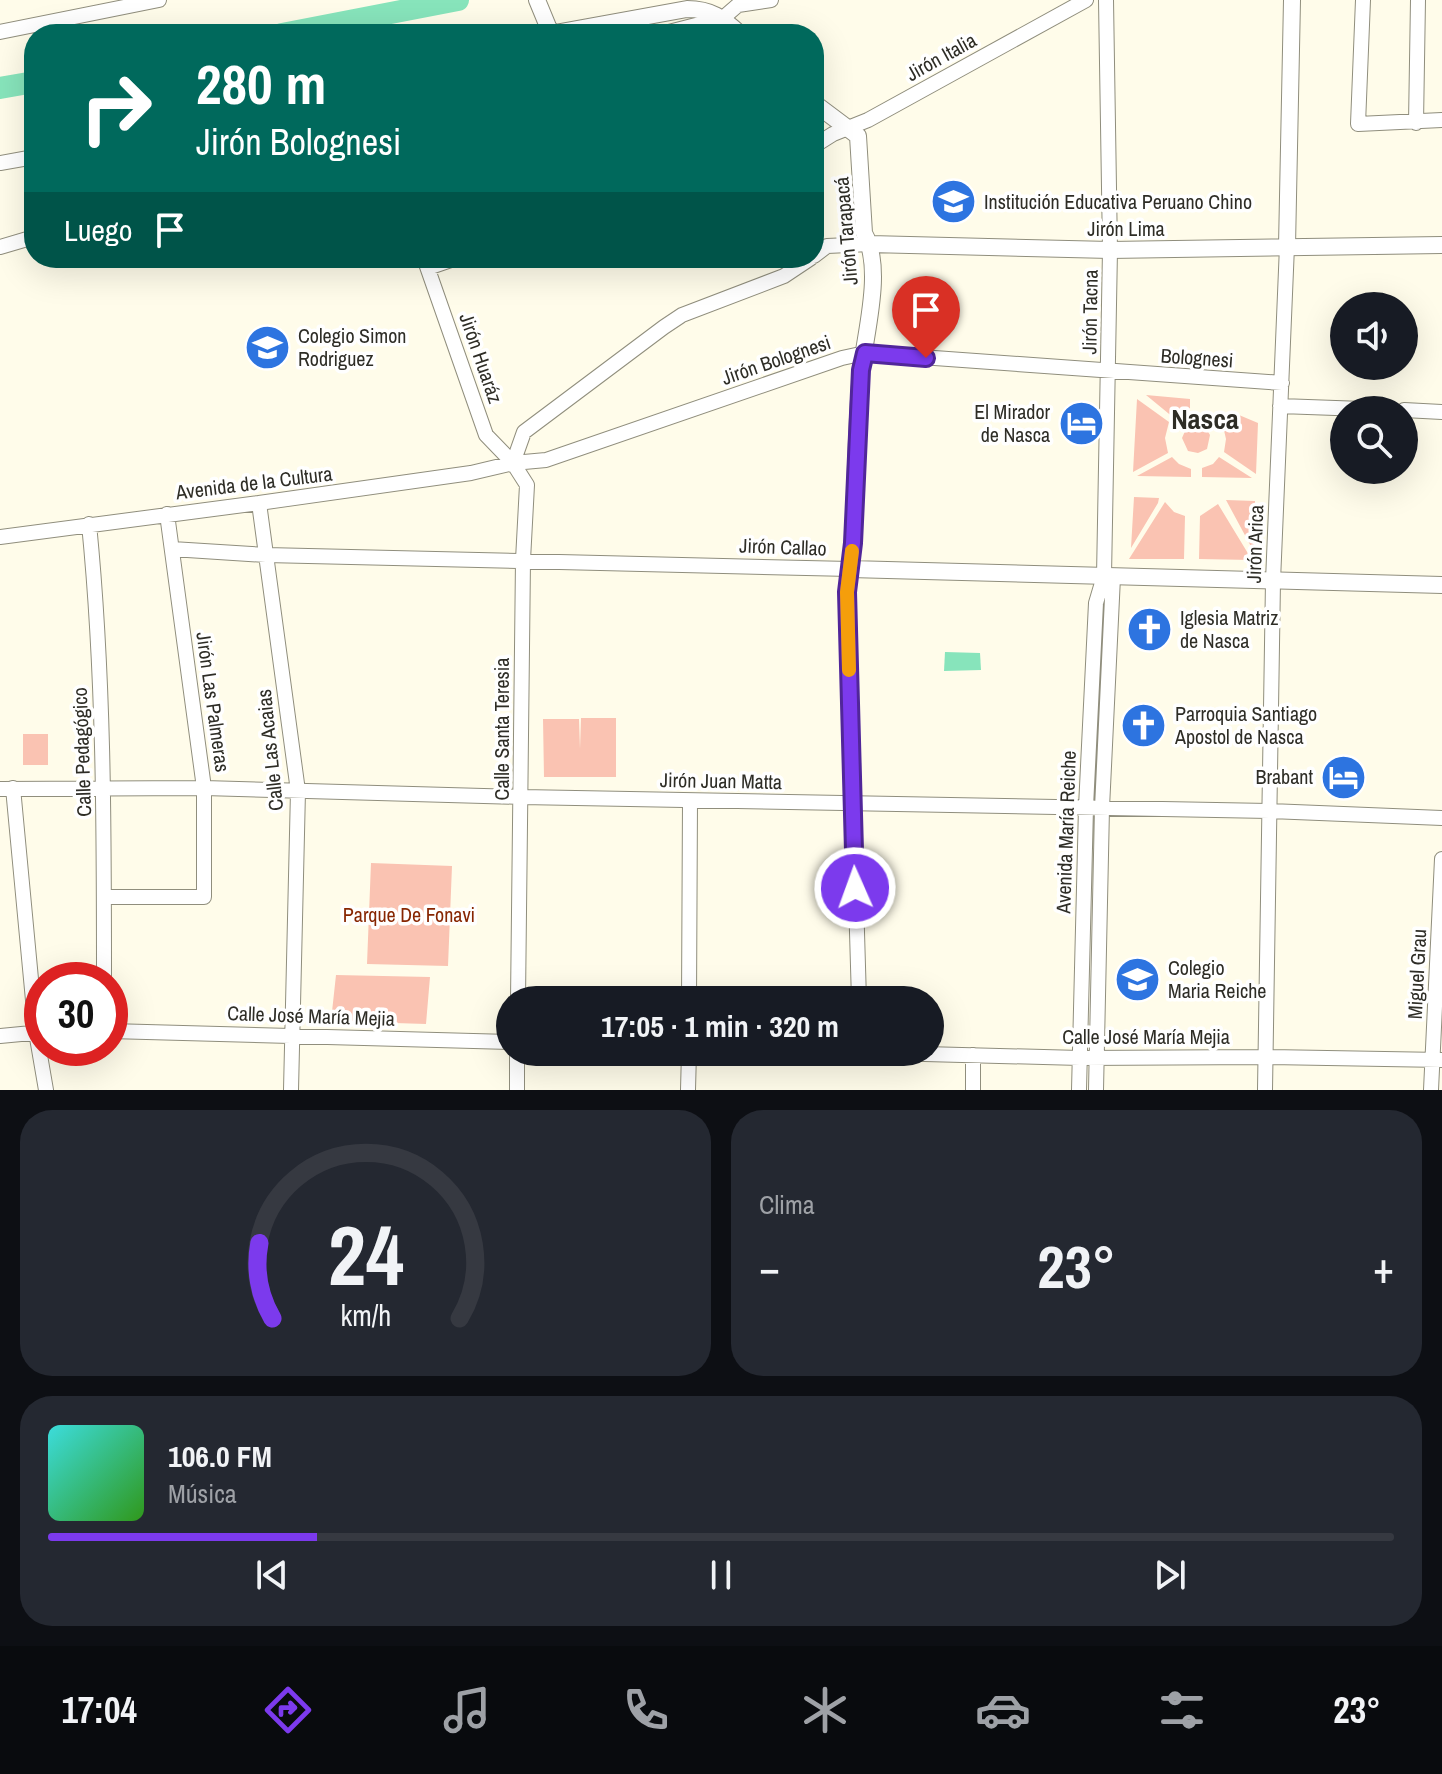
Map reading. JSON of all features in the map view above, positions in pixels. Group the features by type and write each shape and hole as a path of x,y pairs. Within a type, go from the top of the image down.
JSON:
{"street":[{"path":"40,24 159,0"},
{"path":"537,0 547,24"},
{"path":"700,24 723,18 738,5 771,0"},
{"name":"Jirón Italia","path":"824,141 1086,0"},
{"name":"Jirón Tacna","path":"1106,0 1110,250 1108,576"},
{"name":"Jirón Arica","path":"1265,1090 1273,581 1287,246 1292,0"},
{"path":"1363,0 1358,124 1442,120"},
{"path":"1416,123 1418,0"},
{"path":"611,24 687,9 700,9 723,18 729,24"},
{"path":"0,32 24,27"},
{"path":"824,111 848,129"},
{"name":"Jirón Tarapacá","path":"848,129 858,136 864,233 870,244 872,263 870,329 861,370 853,543 847,592 858,986"},
{"path":"0,163 24,159"},
{"path":"0,247 24,240"},
{"name":"Jirón Lima","path":"824,248 870,244 1110,250 1442,245"},
{"name":"Jirón Huaráz","path":"428,268 486,435 513,463"},
{"name":"Jirón Lima","path":"513,463 524,432 664,327 682,315 784,276 796,268"},
{"name":"Jirón Bolognesi","path":"513,463 546,460 842,358 865,353 1109,372"},
{"name":"Bolognesi","path":"1109,372 1282,383"},
{"path":"1280,406 1330,408"},
{"path":"1418,411 1442,412"},
{"name":"Avenida de la Cultura","path":"0,537 471,473 513,463"},
{"name":"Calle Santa Teresia","path":"513,463 527,485 523,560 518,986"},
{"name":"Calle Las Acaias","path":"259,503 298,791 291,1090"},
{"name":"Jirón Las Palmeras","path":"104,897 204,897 204,788 167,514"},
{"name":"Calle Pedagógico","path":"89,524 105,786 104,962"},
{"name":"Jirón Callao","path":"172,549 266,555 1442,585"},
{"name":"Avenida María Reiche","path":"1096,1090 1096,603 1108,576"},
{"path":"7,788 30,962"},
{"name":"Jirón Juan Matta","path":"7,788 204,788 690,801 1269,811 1442,818"},
{"path":"689,986 690,801"},
{"name":"Avenida María Reiche","path":"1079,1090 1094,807"},
{"name":"Miguel Grau","path":"1431,1090 1437,1060 1442,859"},
{"name":"Calle José María Mejia","path":"128,1031 496,1042"},
{"path":"0,1036 24,1034"},
{"name":"Calle José María Mejia","path":"944,1054 1437,1060"},
{"path":"973,1055 973,1090"},
{"path":"43,1066 46,1090"},
{"path":"517,1066 517,1090"},
{"path":"688,1090 689,1066"}],"green space":[{"path":"1146,395 1190,399 1190,408 1174,418"},
{"path":"1137,399 1169,422 1165,438 1168,453 1133,472"},
{"path":"1239,415 1258,423 1256,474 1224,452 1226,439 1223,426"},
{"path":"1195,425 1205,427 1210,435 1207,449 1198,453 1188,451 1182,438 1186,429"},
{"path":"1172,457 1191,469 1191,477 1137,476"},
{"path":"1219,457 1252,478 1202,477 1202,468 1213,464"},
{"path":"1134,497 1159,498 1131,548"},
{"path":"1226,500 1255,501 1254,552"},
{"path":"1165,502 1174,512 1185,516 1184,559 1129,559"},
{"path":"1218,504 1252,560 1199,559 1200,516"},
{"path":"581,718 616,718 616,777 544,777 543,719 579,719 580,749"},
{"path":"23,734 48,734 48,765 23,765"},
{"name":"Parque De Fonavi","path":"371,863 452,866 448,966 367,964"},
{"path":"336,975 430,977 426,1024 331,1021"}],"shaded area":[{"path":"945,652 980,653 981,670 944,671"}],"waterway":[{"path":"334,24 458,0"},
{"path":"0,88 24,84"}],"slow traffic":[{"path":"849,670 847,592 852,551"}],"place":[{"name":"Institución Educativa Peruano Chino","path":"953,202"},
{"name":"Colegio Simon Rodriguez","path":"267,347"},
{"name":"El Mirador de Nasca","path":"1081,424"},
{"name":"Iglesia Matriz de Nasca","path":"1149,630"},
{"name":"Parroquia Santiago Apostol de Nasca","path":"1144,725"},
{"name":"Brabant","path":"1344,777"},
{"name":"Colegio Maria Reiche","path":"1137,980"}],"district":[{"name":"Nasca","path":"1205,419"}],"route":[{"path":"855,888 847,592 853,543 861,370 865,353 926,358"}]}
